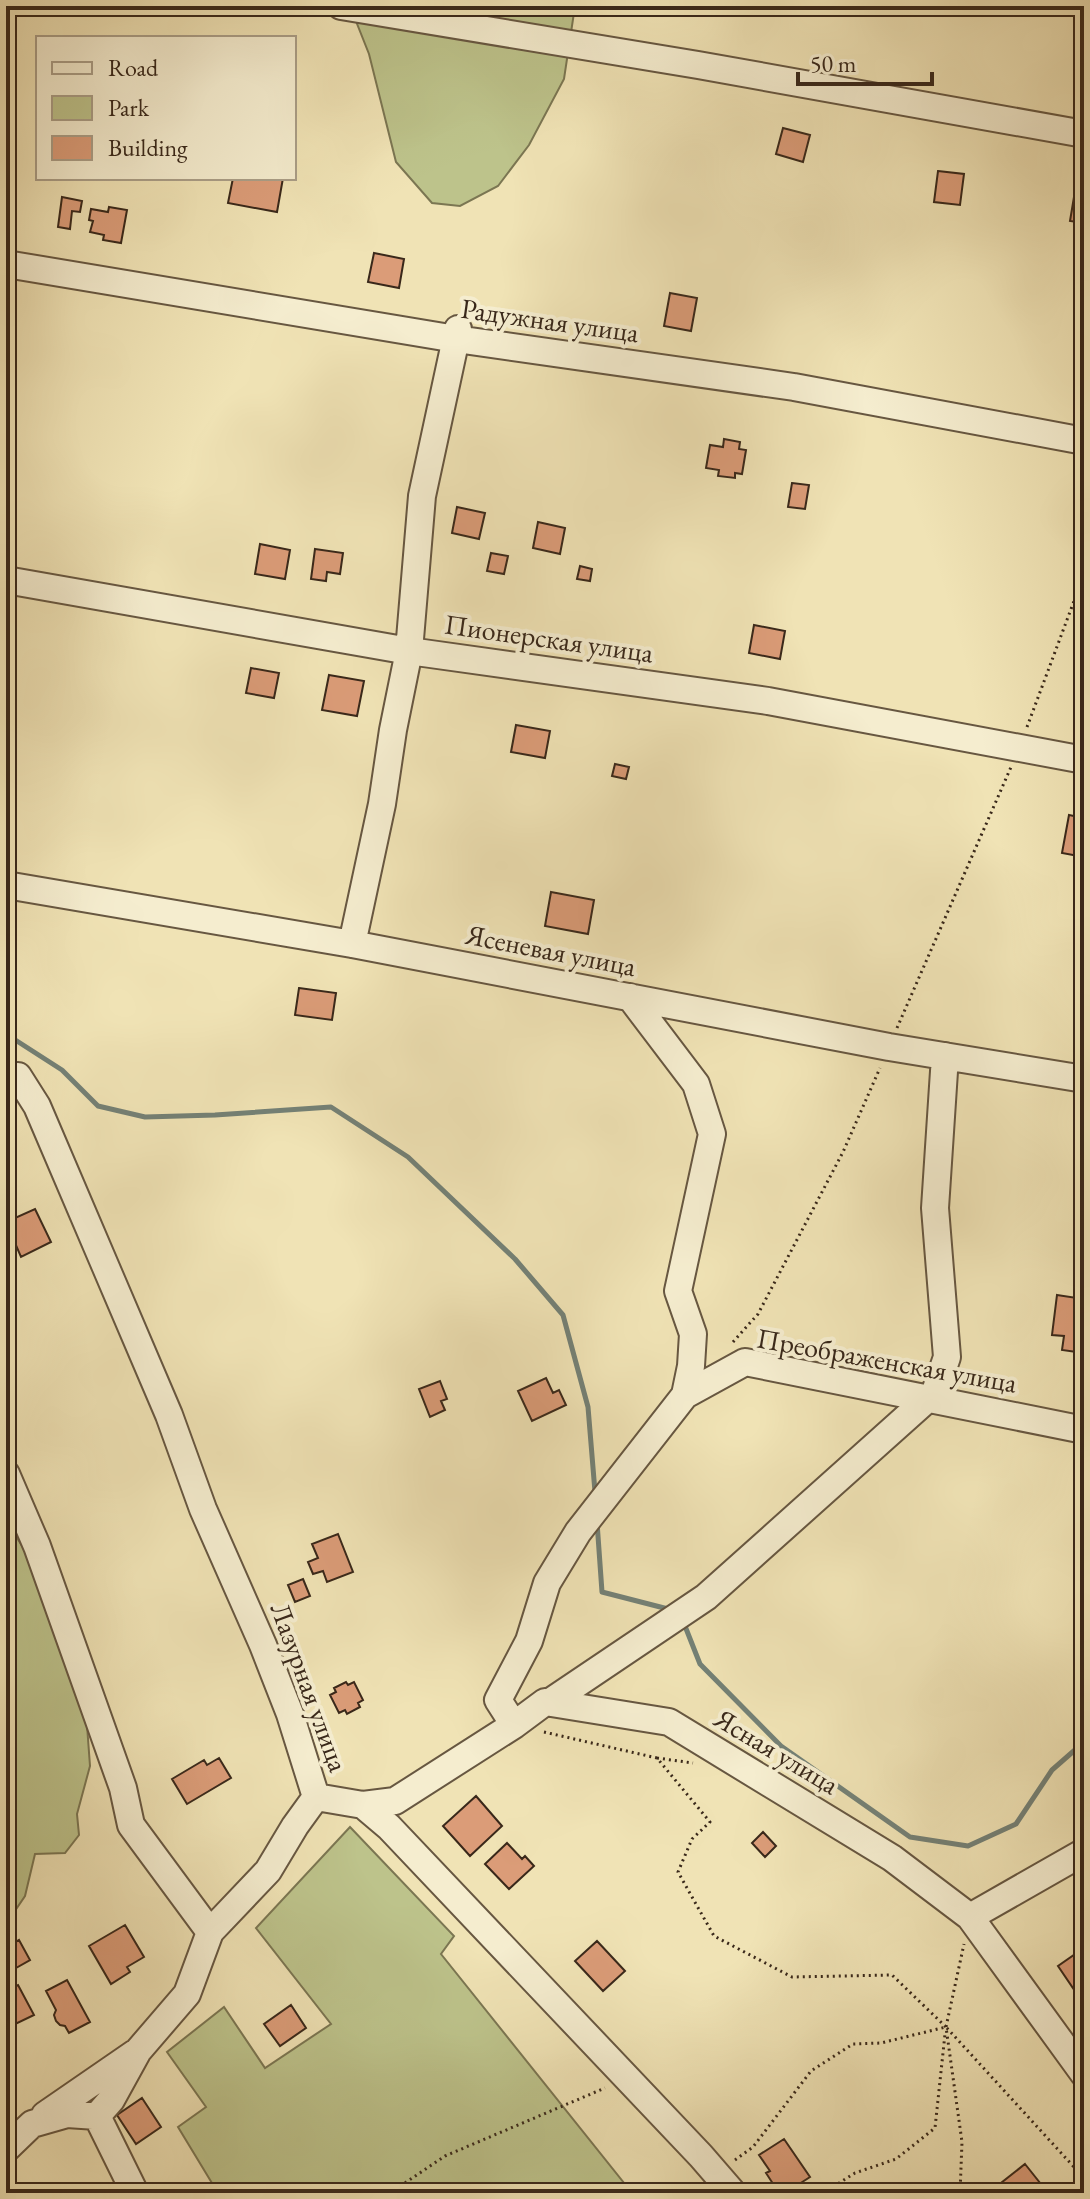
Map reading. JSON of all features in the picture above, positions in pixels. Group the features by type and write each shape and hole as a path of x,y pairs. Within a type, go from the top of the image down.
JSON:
{"street":[{"path":"341,6 1084,134"},
{"name":"Радужная улица","path":"6,264 794,387 1084,441"},
{"path":"352,944 382,804 409,651 422,496 457,334"},
{"name":"Пионерская улица","path":"6,580 409,651 768,701 1084,760"},
{"name":"Ясеневая улица","path":"6,885 352,944 889,1047 1084,1079"},
{"path":"514,1725 498,1700 529,1641 547,1583 578,1532 685,1395 691,1366 693,1334 678,1291 712,1134 696,1084 630,997"},
{"path":"363,1805 395,1801 706,1597 935,1392 947,1357 935,1208 945,1056"},
{"name":"Лазурная улица","path":"10,1073 37,1106 169,1415 203,1509 290,1714 316,1797 363,1805 389,1827 719,2174 733,2193"},
{"name":"Преображенская улица","path":"685,1395 745,1362 1084,1430"},
{"path":"6,1474 43,1561 123,1788 131,1825 210,1932"},
{"name":"Ясная улица","path":"550,1702 669,1722 892,1858 970,1917 1084,2074"},
{"path":"97,2116 111,2100 138,2051 187,1994 210,1932 268,1871 316,1797"},
{"path":"970,1917 1084,1852"},
{"path":"6,2149 32,2124 138,2051"},
{"path":"32,2124 67,2114 97,2116"},
{"path":"97,2116 135,2193"}],"path":[{"path":"727,1349 758,1314 843,1152 1020,748 1080,585 1084,523"},
{"path":"514,1725 657,1758 710,1822 692,1839 678,1872 714,1936 792,1977 892,1975 946,2027 1084,2178"},
{"path":"823,2193 855,2173 896,2159 935,2128 946,2027 970,1917"},
{"path":"701,2156 731,2163 753,2147 811,2071 853,2044 881,2043 946,2027"},
{"path":"946,2027 962,2142 960,2193"},
{"path":"390,2193 445,2156 628,2078"}],"green space":[{"path":"350,6 575,6 564,79 529,145 498,186 460,206 432,203 396,162 369,54"},
{"path":"6,1520 32,1562 85,1698 90,1766 77,1814 79,1835 65,1853 35,1854 25,1896 6,1924"},
{"path":"350,1827 454,1936 441,1954 632,2193 218,2193 178,2127 206,2107 167,2052 224,2007 265,2068 331,2024 256,1928"}],"building":[{"path":"783,128 810,135 803,162 776,154"},
{"path":"938,171 964,174 960,205 934,202"},
{"path":"233,180 283,180 277,212 228,203"},
{"path":"62,197 82,201 80,212 72,211 70,229 58,227"},
{"path":"1074,197 1084,199 1084,223 1070,221"},
{"path":"109,207 127,210 121,243 103,240 104,235 90,232 93,221 89,220 91,209 108,212"},
{"path":"374,253 404,259 399,288 368,282"},
{"path":"670,293 697,298 691,331 664,326"},
{"path":"724,439 740,442 739,449 746,450 742,474 735,473 735,478 718,476 719,470 706,468 710,445 723,447"},
{"path":"792,483 809,485 805,509 788,507"},
{"path":"457,507 485,513 479,539 452,533"},
{"path":"538,522 565,528 560,554 533,548"},
{"path":"260,544 290,550 285,579 255,574"},
{"path":"315,549 343,553 340,574 327,572 326,581 311,579"},
{"path":"491,553 508,556 504,574 487,571"},
{"path":"580,566 592,569 590,581 577,579"},
{"path":"754,625 785,631 780,659 749,653"},
{"path":"251,668 279,673 274,698 246,693"},
{"path":"329,675 364,681 357,716 322,710"},
{"path":"516,725 550,731 545,758 511,752"},
{"path":"615,764 629,767 626,779 612,776"},
{"path":"1069,815 1084,818 1084,857 1062,853"},
{"path":"551,892 594,900 588,934 545,926"},
{"path":"299,988 336,993 332,1020 295,1015"},
{"path":"35,1209 51,1242 21,1257 6,1222"},
{"path":"1057,1295 1083,1299 1084,1296 1084,1353 1062,1350 1064,1336 1052,1335"},
{"path":"546,1378 553,1393 559,1390 566,1405 532,1421 518,1391"},
{"path":"440,1381 447,1399 441,1401 445,1410 430,1417 419,1389"},
{"path":"338,1534 353,1572 327,1582 323,1571 313,1574 308,1562 318,1558 312,1544"},
{"path":"303,1579 310,1596 295,1602 288,1585"},
{"path":"346,1682 348,1685 354,1682 363,1700 358,1703 360,1707 347,1714 345,1710 339,1713 330,1695 336,1692 334,1688"},
{"path":"219,1758 231,1778 187,1804 172,1779 204,1760 207,1765"},
{"path":"476,1796 502,1826 470,1856 443,1826"},
{"path":"763,1832 776,1846 765,1857 752,1843"},
{"path":"507,1843 522,1859 525,1856 534,1866 509,1889 485,1864"},
{"path":"125,1925 144,1957 127,1967 130,1972 111,1984 89,1946"},
{"path":"19,1940 30,1960 16,1968 6,1948"},
{"path":"597,1941 625,1971 603,1991 575,1961"},
{"path":"1081,1950 1084,1955 1084,1989 1077,1994 1058,1966"},
{"path":"67,1980 90,2022 69,2033 65,2026 56,2021 56,2010 46,1991"},
{"path":"18,1985 34,2015 7,2028 6,1991"},
{"path":"291,2005 306,2028 280,2046 264,2024"},
{"path":"142,2098 161,2127 136,2144 117,2115"},
{"path":"784,2139 810,2177 785,2193 779,2193 759,2155"},
{"path":"1025,2164 1048,2193 1009,2193 1001,2183"}],"waterway":[{"path":"6,1034 62,1070 98,1106 145,1117 331,1107 408,1157 515,1259 563,1315 588,1407 595,1492"},
{"path":"597,1522 602,1592 672,1610"},
{"path":"683,1621 700,1664 781,1746 910,1837 968,1846 1016,1824 1052,1770 1084,1742"}]}
